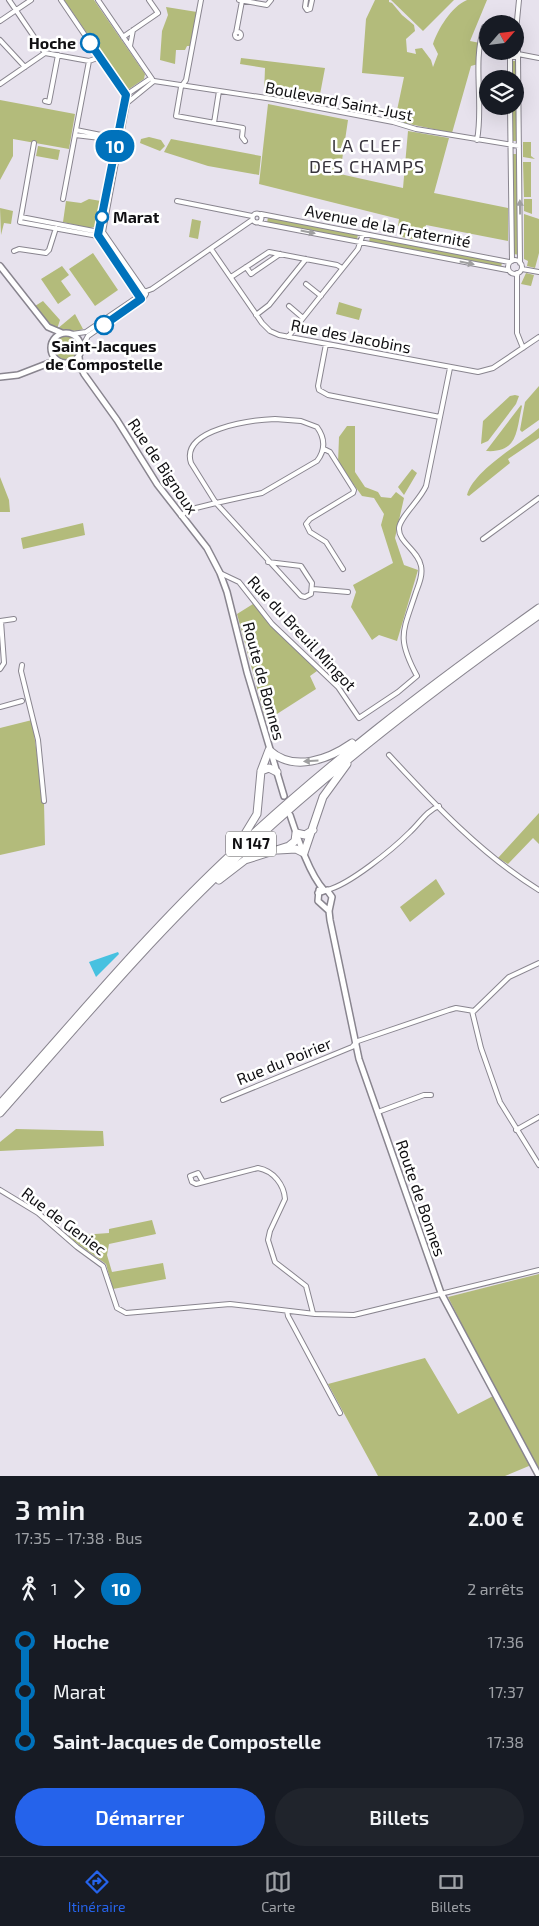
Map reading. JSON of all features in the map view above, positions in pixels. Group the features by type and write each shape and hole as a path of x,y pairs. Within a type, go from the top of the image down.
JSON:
{"highway":[{"name":"N 147","path":"0,1104 141,946 221,864 291,799 539,608"},
{"name":"N 147","path":"0,1113 134,962 199,894 288,809 369,739 539,615"},
{"path":"221,864 222,858 248,833 254,823 259,806 261,771 270,750 285,759 317,761 336,754 361,737 369,739 346,764 330,786 318,810 304,853 296,849 278,850"},
{"path":"261,771 268,768 276,770 285,759"},
{"path":"199,894 245,860 293,844 296,833 305,835 313,830"}],"street":[{"path":"9,0 45,53"},
{"path":"0,21 31,0"},
{"path":"60,0 129,99"},
{"path":"98,0 152,79"},
{"path":"123,37 158,13 149,0"},
{"path":"201,0 186,78 176,116 243,128 242,137 245,141"},
{"path":"236,33 240,0 267,4 271,0"},
{"path":"306,0 305,7 309,10 312,0"},
{"path":"517,15 518,0"},
{"path":"130,46 134,30"},
{"path":"0,40 25,67"},
{"path":"0,84 45,53 89,61 100,57"},
{"path":"45,101 49,102 58,55"},
{"path":"524,57 539,58"},
{"path":"477,140 480,125 479,60"},
{"path":"518,60 520,263 522,269"},
{"path":"63,199 89,61"},
{"path":"100,234 126,95 152,79"},
{"path":"118,140 129,99 152,79"},
{"name":"Boulevard Saint-Just","path":"152,79 393,122 407,127 477,140 519,146"},
{"path":"214,123 219,91"},
{"path":"507,270 510,262 510,115"},
{"path":"75,132 118,140"},
{"path":"34,143 20,220 100,234 142,295"},
{"path":"176,201 252,218"},
{"path":"1,269 50,329 72,334 86,332 211,249 252,218 255,213 261,214 260,223"},
{"name":"Avenue de la Fraternité","path":"261,214 520,263"},
{"name":"Avenue de la Fraternité","path":"252,218 260,223 517,273"},
{"path":"14,251 19,249 46,253 50,248 57,226"},
{"path":"288,337 361,242 363,234"},
{"name":"Rue des Jacobins","path":"211,249 256,315 270,331 288,337 473,372 486,371 539,336"},
{"path":"230,277 267,252 337,265 342,268"},
{"path":"246,266 251,274 280,254"},
{"path":"256,315 268,306 306,259"},
{"path":"522,269 539,272"},
{"path":"522,269 520,273 517,273 517,333 523,348"},
{"path":"306,284 321,296"},
{"path":"0,377 34,370 49,363 72,363 79,357 88,336 142,295"},
{"path":"289,306 303,318"},
{"path":"34,310 50,333 54,357 63,363"},
{"path":"34,370 45,362 56,337 62,333"},
{"path":"72,334 79,340 82,347"},
{"path":"326,344 318,386 320,390 328,395 440,417 450,368"},
{"name":"Rue de Bignoux","path":"79,357 80,366 84,374 181,516 207,548 220,573"},
{"name":"Rue de Bignoux","path":"63,363 84,374"},
{"name":"Rue du Breuil Mingot","path":"220,573 238,582 272,624 338,687 359,718 398,692 417,676 402,642 406,620 420,582 421,566 416,553 401,536 399,528 404,516 421,498 429,476 440,417"},
{"path":"181,516 188,510 216,503 271,490 317,461 324,448 321,433 311,423 282,419 244,423 199,438 191,446 188,456 194,470 216,503 268,562 301,596 308,596 313,588"},
{"path":"324,448 330,452 354,490 354,493 310,519 306,524 310,532 326,542 343,569"},
{"path":"483,539 539,498"},
{"path":"268,562 300,565 313,588"},
{"name":"Route de Bonnes","path":"220,573 284,796"},
{"path":"313,588 348,592"},
{"path":"1,668 4,663 0,621 14,619"},
{"path":"22,665 21,671 38,740 44,801"},
{"path":"0,707 22,700"},
{"path":"389,755 438,806 486,851 539,890"},
{"path":"329,911 318,902 325,892 335,888 400,841 428,812 438,806"},
{"path":"290,815 304,853 319,885 325,892"},
{"name":"Route de Bonnes","path":"325,892 331,903 329,911 355,1044 441,1293 539,1476"},
{"path":"323,905 331,903"},
{"path":"539,964 509,977 476,1010 472,1011 494,1086 516,1130 539,1165"},
{"name":"Rue du Poirier","path":"223,1100 413,1021 456,1008 472,1011"},
{"path":"378,1112 424,1095 431,1095"},
{"path":"516,1130 539,1117"},
{"path":"203,1182 258,1168 264,1169 279,1181 285,1199 268,1234 272,1256 276,1264 306,1286 313,1313"},
{"name":"Rue de Geniec","path":"0,1190 38,1213 77,1247 103,1266 114,1300 122,1312 132,1314 230,1304 287,1311"},
{"path":"340,1413 287,1311 358,1315 539,1270"}],"green space":[{"path":"64,0 94,0 145,74 144,79 129,89 125,88"},
{"path":"375,0 389,0 414,25 415,31 406,39 407,52 416,54 415,49 422,48 431,60 433,67 438,54 433,44 442,25 451,13 467,0 487,0 481,15 479,15 470,41 479,43 478,64 471,66 452,133 400,122 396,115 404,77 362,73 366,19"},
{"path":"391,0 454,0 423,31"},
{"path":"166,7 197,12 191,46 187,46 185,50 176,50 175,64 160,60 162,31 168,15"},
{"path":"241,58 325,68 318,105 264,94 265,68 240,64"},
{"path":"511,61 516,61 516,70 511,70"},
{"path":"0,100 75,114 69,149 13,139 13,156 0,180"},
{"path":"268,104 348,120 340,174 403,188 408,131 449,138 434,193 508,208 508,241 426,225 422,241 402,237 403,227 398,226 399,219 259,184"},
{"path":"512,115 517,115 518,141 512,141"},
{"path":"149,137 161,140 165,146 160,151 140,143 141,139"},
{"path":"171,139 261,156 259,175 208,166 164,152"},
{"path":"523,142 531,142 531,156 535,159 523,157"},
{"path":"38,146 60,150 58,160 36,156"},
{"path":"512,154 518,154 519,255 514,254"},
{"path":"523,162 531,162 531,197 524,197"},
{"path":"89,199 101,201 95,227 89,228 63,222 66,201 81,203"},
{"path":"524,199 532,199 532,214 524,211"},
{"path":"0,208 13,211 11,224 4,223 1,235"},
{"path":"524,214 539,219 539,253 535,268 527,266 528,261 524,259"},
{"path":"268,217 358,234 357,240 267,223"},
{"path":"192,219 201,221 198,239 189,237"},
{"path":"370,237 502,262 501,268 369,242"},
{"path":"93,253 118,290 95,306 69,269"},
{"path":"62,266 69,275 61,281 71,295 58,304 41,279"},
{"path":"526,273 534,275 531,286 521,284"},
{"path":"43,301 60,320 57,329 49,325 35,306"},
{"path":"339,302 362,309 359,320 336,314"},
{"path":"75,314 83,329 77,331 57,329"},
{"path":"66,335 75,339 79,348 75,357 66,361 57,357 53,348 57,339"},
{"path":"539,386 539,420 522,432 520,430 525,402"},
{"path":"510,396 519,396 516,404 488,441 481,444 483,421"},
{"path":"521,405 514,439 504,448 496,451 486,451"},
{"path":"347,426 355,426 355,472 365,487 378,492 381,497 391,498 396,492 404,498 395,538 404,565 418,570 397,641 379,635 372,640 351,607 356,592 353,585 393,563 381,525 384,514 374,498 362,496 338,463 339,437"},
{"path":"539,428 539,438 508,459 510,463 469,496 467,495 478,476 498,458"},
{"path":"412,469 417,473 404,495 398,487"},
{"path":"0,477 9,500 10,512 0,512"},
{"path":"83,523 85,535 23,549 21,538"},
{"path":"253,604 317,671 310,676 316,689 266,721 237,614"},
{"path":"32,720 44,803 45,845 0,855 0,728"},
{"path":"539,813 539,844 533,838 508,864 498,858"},
{"path":"436,879 445,894 410,922 400,907"},
{"path":"16,1129 103,1131 104,1146 0,1151 0,1142"},
{"path":"152,1220 156,1234 109,1244 107,1255 112,1272 163,1263 166,1279 113,1289 106,1264 67,1236 109,1233 109,1229"},
{"path":"539,1274 539,1468 536,1463 505,1476 378,1476 328,1384 425,1358 458,1414 497,1394 448,1297"}],"water":[{"path":"118,952 119,954 96,977 89,962"}],"bus line":[{"name":"10","path":"90,43 126,95 123,101 98,235 141,299 104,325"}],"place":[{"name":"Hoche","path":"90,43"},
{"name":"Marat","path":"102,217"},
{"name":"Saint-Jacques de Compostelle","path":"104,325"}],"district":[{"name":"LA CLEF DES CHAMPS","path":"367,156"}]}
